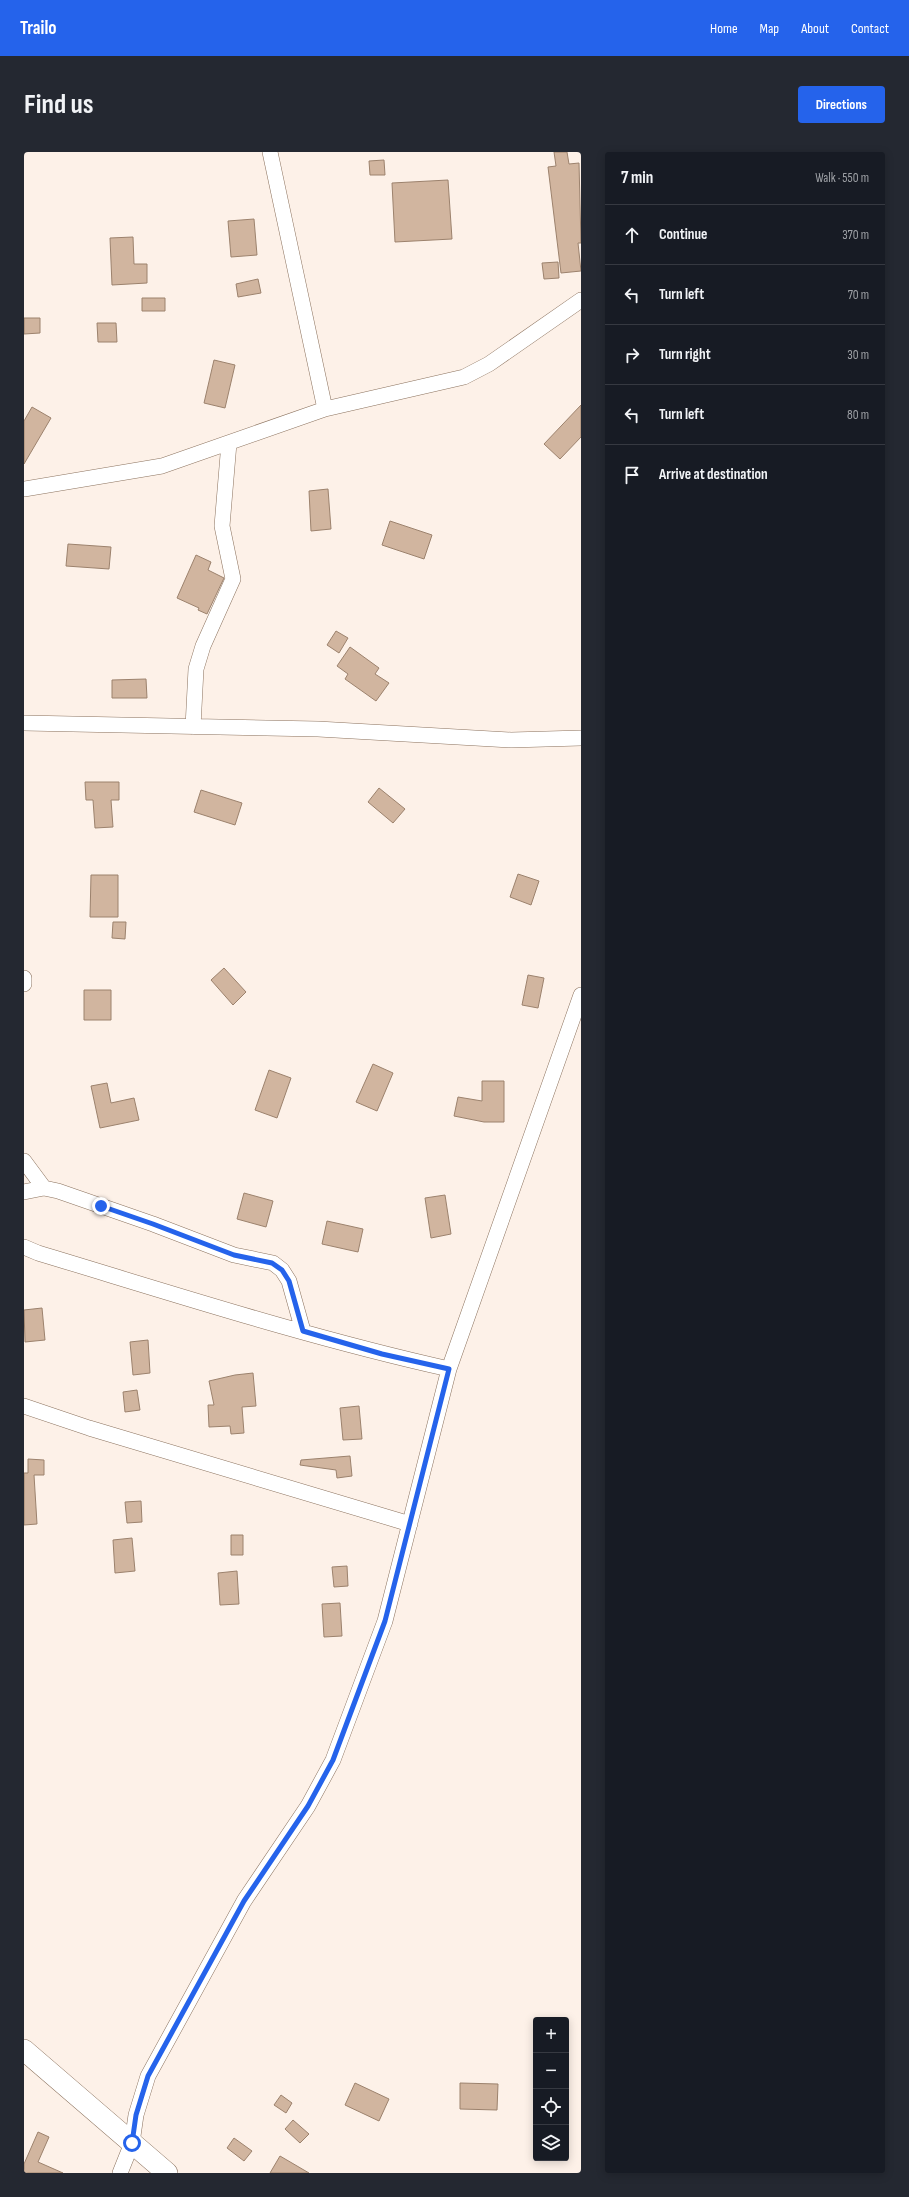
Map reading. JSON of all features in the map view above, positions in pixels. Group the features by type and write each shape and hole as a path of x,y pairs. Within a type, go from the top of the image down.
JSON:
{"street":[{"path":"270,152 326,409"},
{"path":"24,489 162,466 326,409 464,377 489,364 581,300"},
{"path":"193,727 196,670 202,646 233,579 222,526 229,443"},
{"path":"24,723 318,729 511,740 580,739"},
{"path":"24,978 24,984"},
{"path":"120,2173 132,2143 136,2115 148,2076 244,1901 308,1806 333,1760 385,1621 449,1369 581,994"},
{"path":"24,1161 44,1188"},
{"path":"24,1192 44,1188 153,1224 234,1255 272,1263 282,1270 289,1281 303,1331"},
{"path":"24,1247 168,1292 382,1354 449,1369"},
{"path":"24,1406 89,1428 410,1524"},
{"path":"24,2050 167,2173"}],"building":[{"path":"554,152 567,152 569,164 579,163 581,243 578,243 581,271 561,273 548,167 556,166"},
{"path":"384,160 385,175 370,175 369,161"},
{"path":"448,180 452,239 395,242 392,183"},
{"path":"254,219 257,255 231,257 228,221"},
{"path":"133,237 134,264 147,264 147,283 112,285 110,238"},
{"path":"558,262 559,278 544,279 542,263"},
{"path":"258,279 261,293 238,297 236,284"},
{"path":"142,298 165,298 165,311 142,311"},
{"path":"24,318 40,318 40,333 24,334"},
{"path":"97,323 116,323 117,342 98,342"},
{"path":"214,360 235,365 225,408 204,403"},
{"path":"581,405 581,437 560,459 544,444"},
{"path":"32,407 51,418 24,464 24,421"},
{"path":"328,489 331,529 311,531 309,491"},
{"path":"390,521 432,535 424,559 382,545"},
{"path":"68,544 111,547 109,569 66,566"},
{"path":"196,555 211,562 208,570 224,578 207,614 198,610 199,608 177,598"},
{"path":"336,631 348,638 339,653 327,645"},
{"path":"350,647 379,668 375,674 389,683 376,701 345,679 348,674 337,666"},
{"path":"146,679 147,698 112,698 112,680"},
{"path":"85,782 119,782 119,800 111,800 113,827 95,828 93,800 86,800"},
{"path":"379,788 405,809 393,823 368,802"},
{"path":"201,790 242,803 235,825 194,812"},
{"path":"518,874 539,881 531,905 510,897"},
{"path":"91,875 118,875 118,917 90,917"},
{"path":"113,922 126,922 125,939 112,938"},
{"path":"224,968 246,992 233,1005 211,980"},
{"path":"528,975 544,978 538,1008 522,1005"},
{"path":"84,990 111,990 111,1020 84,1020"},
{"path":"373,1064 393,1073 377,1111 356,1102"},
{"path":"269,1070 291,1078 277,1118 255,1110"},
{"path":"482,1081 504,1081 504,1122 484,1122 454,1116 458,1097 482,1101"},
{"path":"107,1083 111,1103 134,1098 139,1120 100,1128 91,1086"},
{"path":"244,1193 273,1201 266,1227 237,1219"},
{"path":"445,1195 451,1234 431,1238 425,1198"},
{"path":"327,1221 363,1229 358,1252 322,1244"},
{"path":"42,1308 45,1340 25,1342 24,1310"},
{"path":"148,1340 150,1373 133,1375 130,1342"},
{"path":"253,1373 256,1406 242,1407 244,1433 231,1434 230,1426 209,1427 208,1405 214,1405 209,1381 235,1375"},
{"path":"137,1390 140,1410 125,1412 123,1392"},
{"path":"359,1406 362,1439 343,1440 340,1408"},
{"path":"350,1456 352,1476 337,1478 336,1470 300,1465 301,1460"},
{"path":"28,1459 44,1460 44,1475 34,1475 37,1524 24,1525 24,1473 28,1473"},
{"path":"141,1501 142,1522 127,1523 125,1502"},
{"path":"231,1535 243,1535 243,1555 231,1555"},
{"path":"132,1538 135,1571 115,1573 113,1540"},
{"path":"347,1566 348,1586 334,1587 332,1567"},
{"path":"237,1571 239,1604 220,1605 218,1573"},
{"path":"340,1603 342,1636 324,1637 322,1604"},
{"path":"355,2083 389,2099 379,2121 345,2105"},
{"path":"460,2083 498,2084 497,2110 460,2109"},
{"path":"281,2095 292,2103 286,2113 274,2105"},
{"path":"293,2120 309,2134 300,2143 285,2129"},
{"path":"38,2132 49,2137 38,2162 63,2173 24,2173 24,2164"},
{"path":"234,2138 252,2151 244,2161 227,2148"},
{"path":"280,2156 309,2173 270,2173"}],"route":[{"path":"101,1206 234,1255 272,1263 282,1270 289,1281 303,1331 382,1354 449,1369 385,1621 333,1760 308,1806 244,1901 148,2076 136,2115 132,2143"}]}
